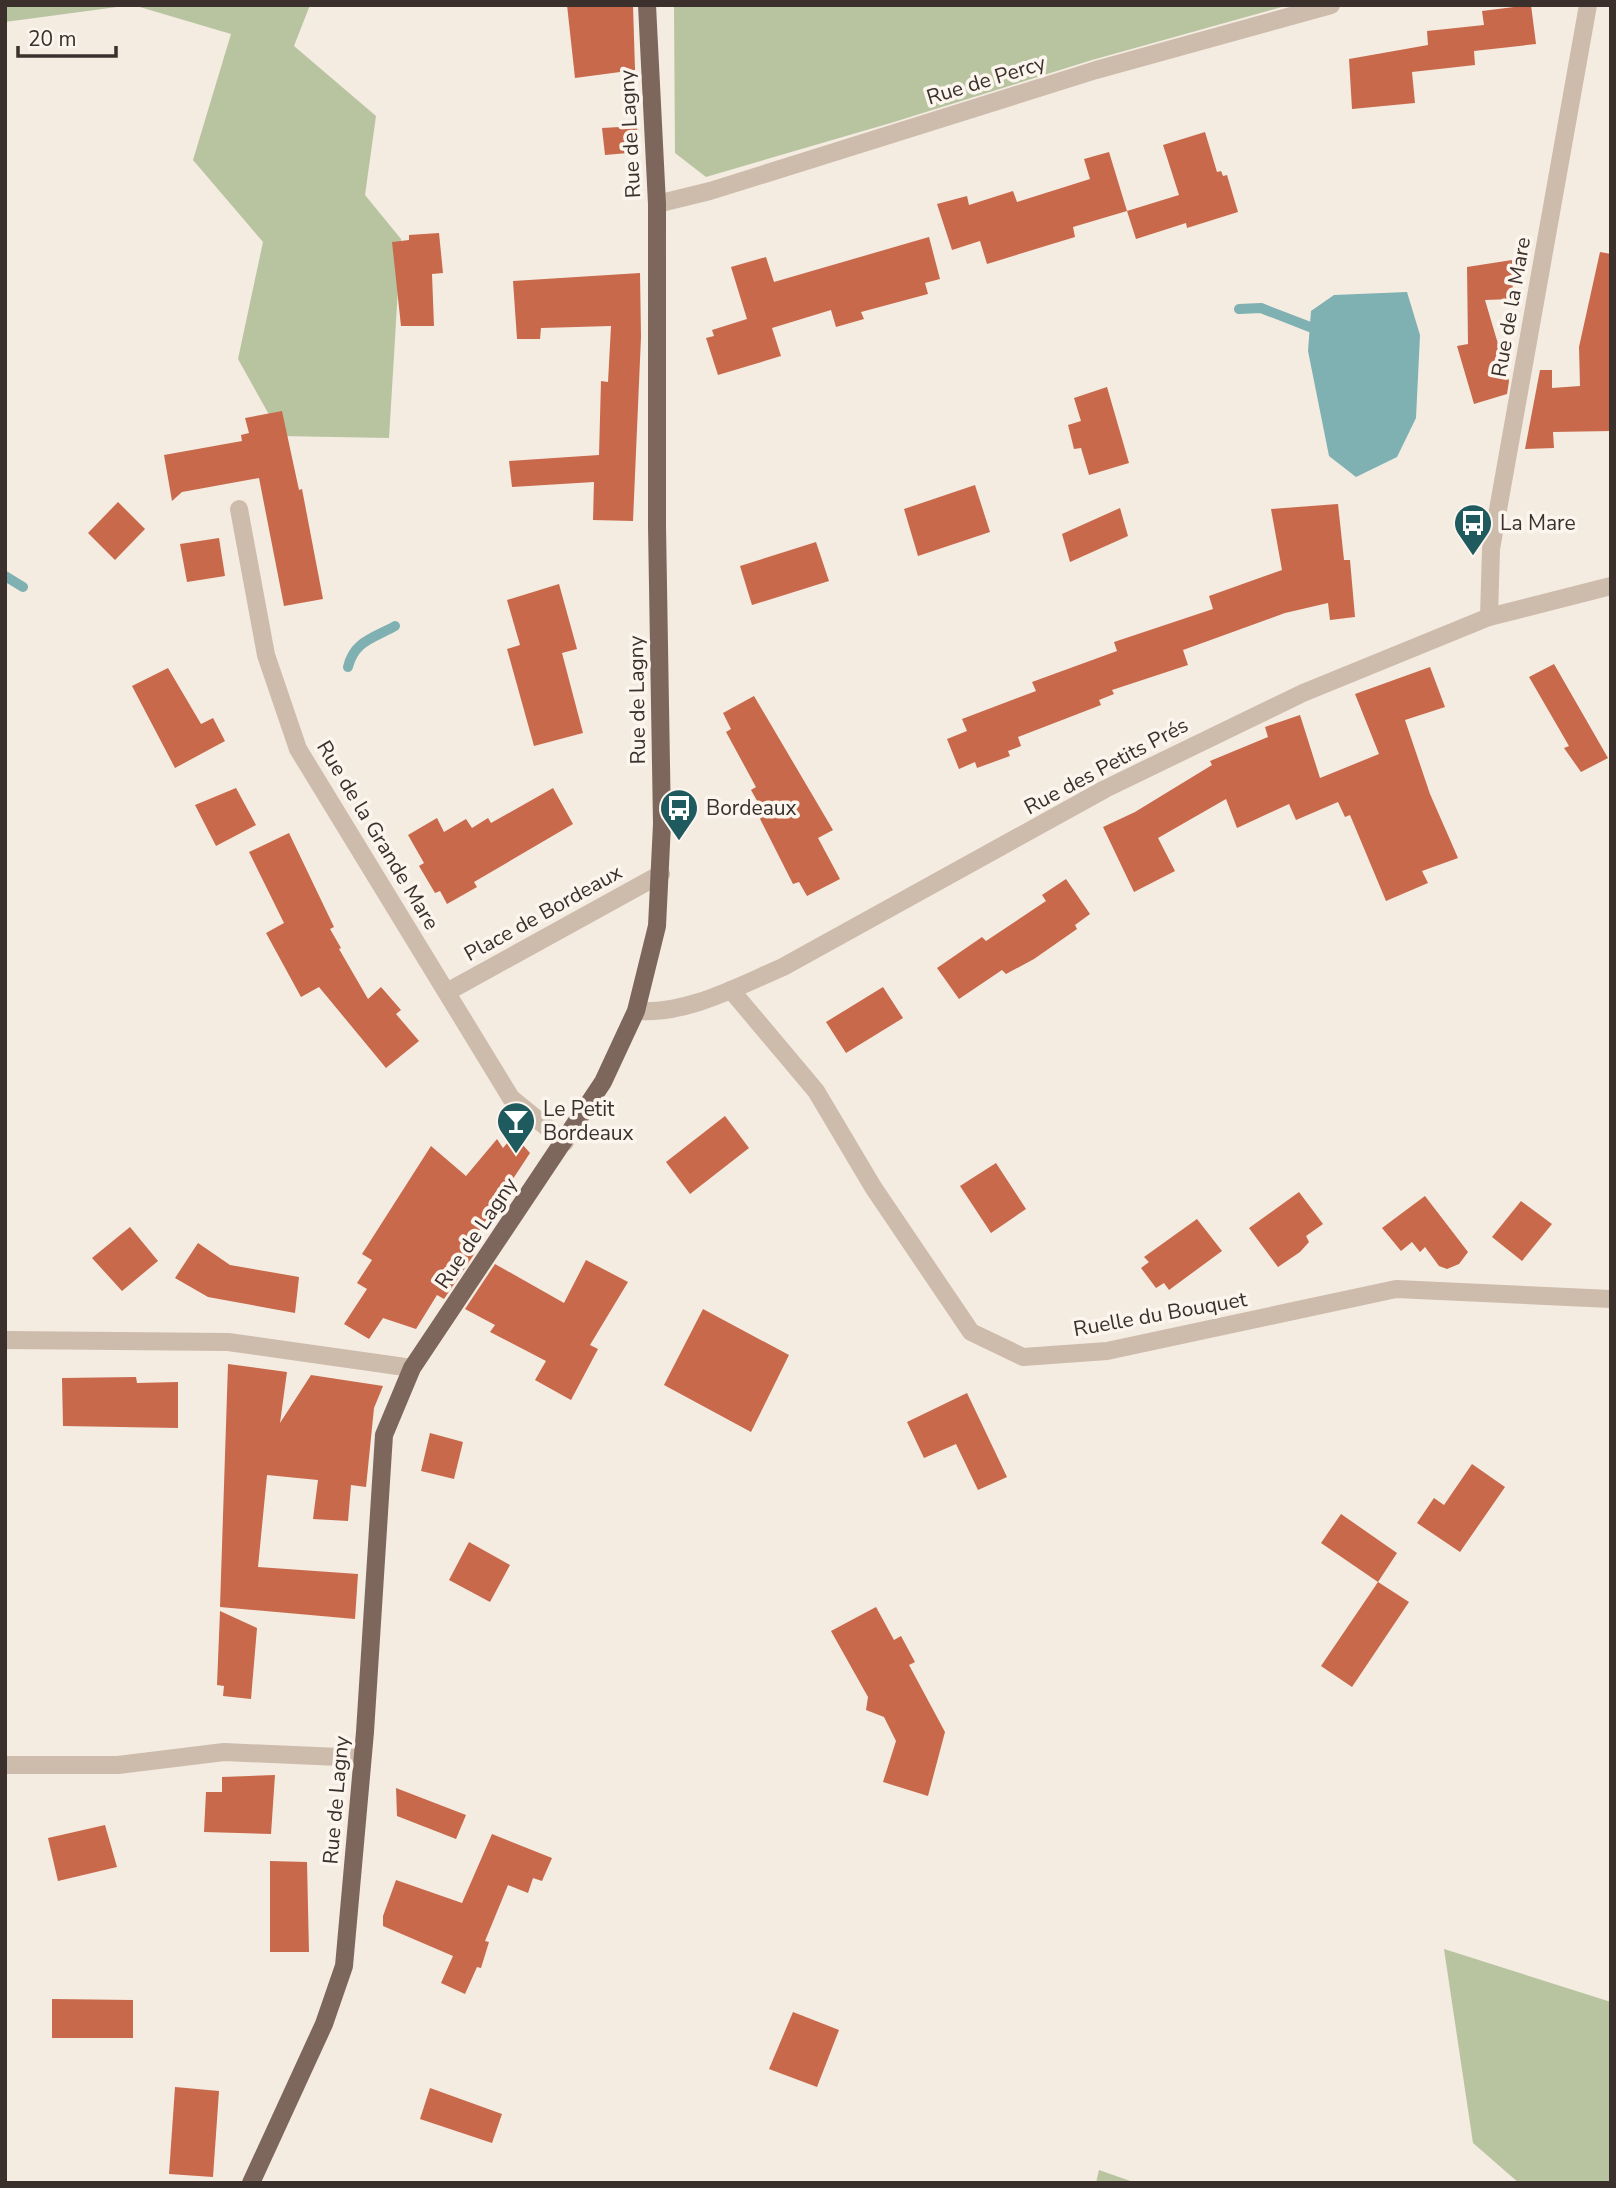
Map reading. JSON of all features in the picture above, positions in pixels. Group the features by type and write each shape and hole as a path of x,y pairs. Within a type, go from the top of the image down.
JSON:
{"main road":[{"name":"Rue de Lagny","path":"251,2183 324,2024 344,1966 362,1758 384,1435 412,1368 603,1082 636,1011 657,926 661,874 657,204 647,5"}],"street":[{"name":"Rue de Percy","path":"657,204 710,191 1096,70 1331,5"},
{"name":"Rue de la Mare","path":"1489,617 1491,549 1588,5"},
{"name":"Rue de la Grande Mare","path":"239,509 266,655 298,749 511,1098 565,1142"},
{"name":"Rue des Petits Prés","path":"636,1011 661,1013 731,990 783,967 1105,789 1303,693 1489,617 1611,586"},
{"name":"Place de Bordeaux","path":"447,992 661,874"},
{"name":"Ruelle du Bouquet","path":"731,990 816,1091 873,1187 971,1332 1024,1357 1107,1352 1396,1289 1611,1299"},
{"path":"5,1340 228,1342 412,1368"},
{"path":"5,1765 118,1765 224,1752 362,1758"}],"green space":[{"path":"5,5 132,5 5,22"},
{"path":"133,5 310,5 294,46 376,116 365,195 401,239 389,438 281,436 238,359 263,242 193,160 231,34"},
{"path":"674,5 1289,5 1092,60 706,177 675,153"},
{"path":"1444,1949 1611,2002 1611,2183 1519,2183 1473,2143"},
{"path":"1099,2170 1136,2183 1096,2183"}],"water":[{"path":"1407,292 1420,335 1416,418 1397,457 1356,477 1329,456 1308,351 1311,311 1334,295"}],"building":[{"path":"567,5 633,5 635,70 575,78"},
{"path":"1531,5 1536,44 1474,51 1475,65 1412,72 1415,103 1352,109 1349,59 1428,45 1427,31 1484,25 1482,11"},
{"path":"637,126 639,152 605,155 602,128"},
{"path":"1205,132 1217,172 1221,171 1223,176 1227,175 1238,212 1187,228 1186,223 1136,239 1127,211 1179,195 1163,145"},
{"path":"1109,152 1127,211 1073,227 1075,237 987,264 980,241 952,250 937,204 967,196 969,205 1013,191 1017,202 1090,179 1084,159"},
{"path":"439,233 443,273 432,274 434,326 401,326 392,242 409,240 409,235"},
{"path":"929,237 940,279 925,283 928,294 861,312 864,319 836,327 831,310 772,328 781,356 718,375 706,338 714,336 712,330 747,319 731,267 766,257 774,282"},
{"path":"1600,252 1611,254 1611,431 1553,432 1554,448 1525,449 1540,370 1552,370 1552,388 1580,386 1579,347"},
{"path":"1512,260 1513,299 1485,300 1509,381 1507,394 1474,404 1457,346 1468,344 1467,267"},
{"path":"640,273 641,337 633,521 593,520 594,482 512,487 509,461 599,455 601,381 608,382 611,326 541,328 540,339 517,339 513,281"},
{"path":"1107,387 1129,463 1089,475 1081,448 1074,449 1068,425 1081,421 1074,398"},
{"path":"282,411 299,490 302,489 323,599 284,606 259,478 182,492 172,501 164,455 242,441 241,435 249,433 245,418"},
{"path":"975,485 990,532 918,556 904,509"},
{"path":"118,502 145,529 115,560 88,533"},
{"path":"1338,504 1344,560 1350,560 1355,617 1330,620 1328,603 1285,613 1183,650 1188,665 1112,690 1114,694 1099,700 1101,705 1018,737 1021,746 1008,751 1010,756 977,768 975,762 959,769 947,739 967,731 962,719 1036,691 1032,682 1117,651 1114,642 1213,609 1209,596 1282,570 1271,509"},
{"path":"1120,508 1128,536 1070,562 1062,534"},
{"path":"219,538 225,576 187,582 180,544"},
{"path":"816,542 829,581 752,605 740,566"},
{"path":"559,584 577,649 562,653 583,733 534,746 507,649 520,645 507,600"},
{"path":"1554,664 1608,758 1581,772 1564,748 1569,746 1529,677"},
{"path":"1430,667 1445,707 1405,720 1430,794 1458,858 1422,871 1428,883 1386,901 1350,815 1345,817 1338,802 1296,820 1289,804 1237,828 1226,799 1158,838 1175,871 1134,892 1103,827 1135,812 1212,765 1210,761 1268,737 1265,727 1300,715 1320,778 1379,754 1355,694"},
{"path":"168,668 201,724 213,718 225,741 175,768 132,686"},
{"path":"754,696 833,830 818,838 840,879 807,896 799,882 793,884 755,809 760,806 751,790 756,787 726,732 731,729 723,713"},
{"path":"236,788 256,825 216,846 195,805"},
{"path":"553,788 573,824 474,882 477,887 447,904 440,891 435,893 419,866 424,863 408,835 437,818 444,832 466,819 472,828 488,818 491,823"},
{"path":"289,833 334,927 330,929 341,948 339,949 368,999 381,987 401,1010 396,1014 419,1041 386,1068 319,987 301,997 266,933 284,923 249,852"},
{"path":"1066,879 1090,914 1075,925 1077,929 1034,959 1006,974 1002,970 959,999 937,968 982,937 986,941 1046,901 1042,895"},
{"path":"883,987 903,1018 846,1053 826,1022"},
{"path":"725,1116 749,1148 690,1194 666,1162"},
{"path":"514,1135 530,1153 467,1249 475,1253 444,1299 437,1295 416,1329 383,1318 369,1339 344,1324 367,1289 357,1283 372,1260 362,1254 431,1146 466,1176 497,1139 503,1148"},
{"path":"996,1163 1026,1209 991,1233 960,1186"},
{"path":"1299,1192 1323,1224 1306,1236 1309,1242 1300,1252 1278,1267 1249,1228"},
{"path":"1425,1196 1468,1252 1459,1264 1447,1269 1439,1266 1425,1247 1420,1252 1412,1242 1401,1251 1382,1228"},
{"path":"1521,1201 1552,1224 1522,1261 1492,1237"},
{"path":"1197,1219 1222,1251 1169,1290 1164,1283 1156,1288 1141,1268 1149,1262 1144,1257"},
{"path":"130,1227 158,1261 122,1291 92,1258"},
{"path":"198,1243 230,1265 299,1277 295,1313 208,1297 175,1278"},
{"path":"586,1260 628,1282 590,1345 598,1349 571,1400 535,1380 546,1361 490,1332 495,1325 465,1309 495,1264 564,1303"},
{"path":"703,1309 789,1355 751,1432 664,1385"},
{"path":"228,1364 287,1372 280,1423 311,1375 383,1386 374,1408 366,1487 351,1485 348,1521 313,1519 318,1480 267,1475 258,1567 358,1574 355,1619 220,1607"},
{"path":"136,1377 137,1383 178,1382 178,1428 63,1426 62,1378"},
{"path":"967,1393 1007,1477 978,1490 956,1444 924,1458 907,1422"},
{"path":"430,1433 463,1442 454,1479 421,1471"},
{"path":"1472,1464 1505,1487 1460,1552 1417,1523 1434,1498 1444,1505"},
{"path":"1341,1514 1397,1553 1378,1582 1321,1543"},
{"path":"469,1542 510,1565 490,1602 449,1580"},
{"path":"1378,1582 1409,1602 1352,1687 1321,1666"},
{"path":"876,1607 894,1640 901,1636 915,1662 909,1665 945,1732 928,1796 883,1782 896,1741 884,1717 866,1710 868,1697 831,1631"},
{"path":"220,1611 257,1628 251,1699 223,1696 224,1686 217,1685"},
{"path":"275,1775 271,1834 204,1832 206,1792 222,1792 222,1777"},
{"path":"396,1788 466,1815 456,1839 397,1816"},
{"path":"105,1825 117,1867 58,1881 48,1838"},
{"path":"492,1834 552,1858 542,1881 533,1878 528,1893 508,1885 485,1941 489,1942 481,1968 477,1967 465,1994 441,1983 453,1956 383,1926 383,1916 396,1880 462,1903"},
{"path":"270,1861 307,1862 309,1952 270,1952"},
{"path":"52,1999 133,2000 133,2038 52,2038"},
{"path":"793,2012 839,2030 817,2087 769,2069"},
{"path":"175,2087 219,2091 213,2177 169,2174"},
{"path":"430,2088 502,2114 492,2143 420,2119"}],"waterway":[{"path":"1239,309 1261,308 1310,327 1321,323"},
{"path":"5,576 23,587"},
{"path":"348,667 360,646 395,626"}],"place":[{"name":"La Mare","path":"1473,557"},
{"name":"Bordeaux","path":"679,842"},
{"name":"Le Petit Bordeaux","path":"516,1155"}]}
